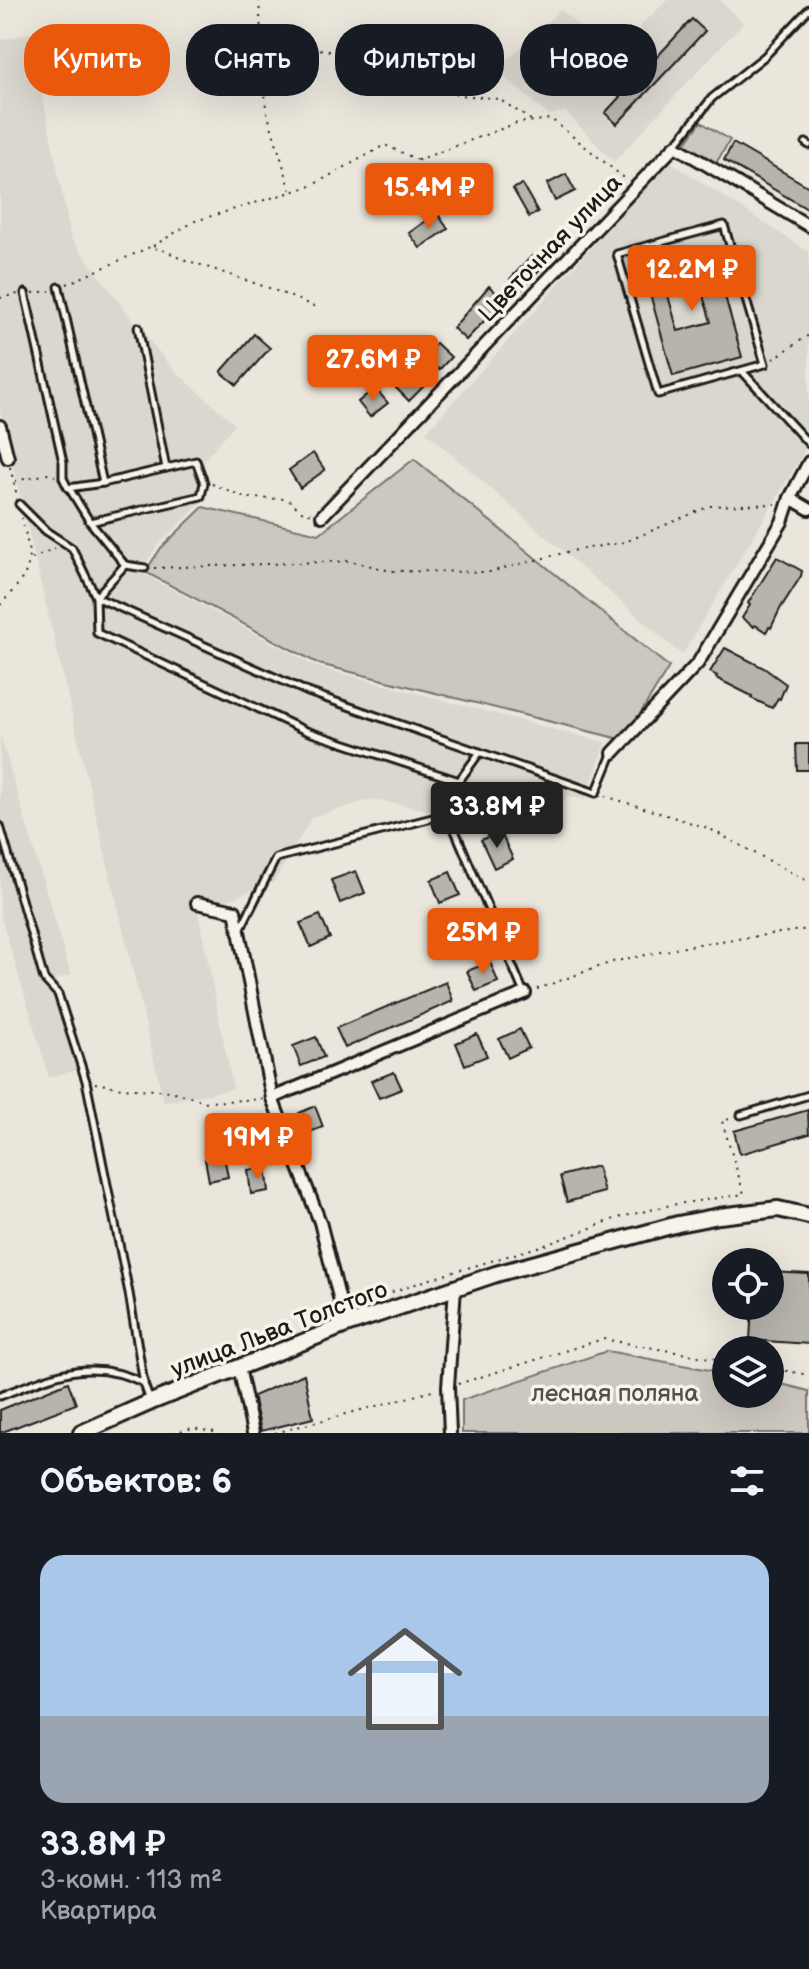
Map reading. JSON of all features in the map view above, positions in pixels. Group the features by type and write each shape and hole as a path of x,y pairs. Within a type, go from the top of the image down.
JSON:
{"main road":[{"name":"улица Льва Толстого","path":"81,1433 239,1367 344,1318 678,1224 778,1209 809,1216"}],"street":[{"name":"Цветочная улица","path":"322,516 675,146"},
{"path":"675,146 809,226"},
{"path":"0,426 8,458"},
{"path":"613,753 698,663 782,522 790,498 809,462"},
{"path":"790,498 809,509"},
{"path":"197,903 235,911 272,1098 320,1222 344,1318"},
{"path":"272,1098 525,993"},
{"path":"450,1433 448,1387 455,1288"},
{"path":"239,1367 253,1433"}],"lane":[{"path":"675,146 712,98 765,56 809,9"},
{"path":"724,225 765,364 742,371 658,394 617,254 724,225"},
{"path":"59,287 103,483"},
{"path":"25,293 63,462 63,478 90,522 125,565 145,568"},
{"path":"138,327 166,468"},
{"path":"742,371 809,444"},
{"path":"68,488 196,461 204,483 201,496 90,522"},
{"path":"19,504 46,531 72,548 96,597 97,633 306,731 459,781"},
{"path":"96,597 125,565"},
{"path":"96,597 308,692 596,793 613,753"},
{"path":"480,752 459,781 448,814 525,993"},
{"path":"239,932 276,858 448,814"},
{"path":"0,826 44,979 58,994 86,1081 144,1384 151,1402"},
{"path":"741,1115 809,1095"},
{"path":"0,1396 75,1369 113,1371 144,1384"}],"path":[{"path":"259,0 266,109 291,193"},
{"path":"319,49 361,56 414,58 439,90 499,99 532,121"},
{"path":"0,298 48,292 150,247 195,221 311,186 385,145 418,160 517,123 551,119 636,187"},
{"path":"411,192 418,160"},
{"path":"150,247 318,308"},
{"path":"765,364 809,335"},
{"path":"0,605 20,583 31,559 8,458"},
{"path":"13,482 48,474 63,478"},
{"path":"210,484 247,498 287,499 303,512 322,516"},
{"path":"145,568 351,561 391,571 490,572 571,551 625,542 710,506 772,505 790,498"},
{"path":"31,559 57,547 72,548"},
{"path":"596,793 708,828 809,882"},
{"path":"525,993 612,962 699,944 809,929"},
{"path":"86,1081 122,1088 171,1091 207,1102 272,1098"},
{"path":"344,1318 427,1280 548,1244 617,1218 671,1205 744,1194 722,1121 741,1115"},
{"path":"275,1433 448,1387 603,1339 712,1358"},
{"path":"784,1371 809,1375"},
{"path":"173,1433 192,1428 220,1433"}],"shaded area":[{"path":"667,0 720,0 743,23 614,162 565,111 548,115 526,96 657,96 657,24 642,24"},
{"path":"560,10 577,24 545,24"},
{"path":"24,34 24,96 43,96 71,238 174,370 235,424 204,460 207,497 157,546 140,572 317,667 606,743 585,800 568,796 540,822 484,802 448,814 373,799 312,817 274,882 198,912 233,1089 164,1102 0,411 0,40"},
{"path":"520,48 520,91 504,77 504,62"},
{"path":"669,161 809,252 809,444 682,655 426,432"},
{"path":"0,735 71,975 56,979 77,1070 49,1077 0,913"}],"green space":[{"path":"701,122 730,140 716,163 684,145"},
{"path":"414,459 669,667 624,740 319,664 145,572 161,548 203,507 319,534"},
{"name":"лесная поляна","path":"607,1351 712,1370 712,1408 784,1408 784,1385 809,1391 809,1433 462,1433 462,1400"}],"building":[{"path":"692,19 705,31 657,82 657,57"},
{"path":"621,96 643,96 617,124 605,113"},
{"path":"733,143 809,187 809,210 724,160"},
{"path":"566,174 575,191 555,201 547,184"},
{"path":"475,177 489,196 467,211 454,192"},
{"path":"522,184 538,212 529,217 513,189"},
{"path":"437,213 448,229 420,248 409,233"},
{"path":"712,250 742,357 673,376 643,269","holes":["697,276 711,322 678,331 665,285"]},
{"path":"532,256 543,266 521,289 510,279"},
{"path":"489,286 504,300 466,340 453,328"},
{"path":"254,334 270,348 237,385 221,372"},
{"path":"436,343 451,357 439,370 424,356"},
{"path":"413,371 426,384 409,401 396,388"},
{"path":"375,388 388,403 370,417 358,402"},
{"path":"313,453 325,470 300,488 289,470"},
{"path":"777,557 802,571 766,632 742,618"},
{"path":"725,648 764,668 786,684 772,708 710,672"},
{"path":"796,744 809,744 809,770 797,770"},
{"path":"500,831 513,859 494,868 481,840"},
{"path":"356,871 365,893 340,903 331,880"},
{"path":"450,872 460,895 440,903 431,880"},
{"path":"320,915 330,938 311,947 300,923"},
{"path":"490,962 498,982 476,991 467,971"},
{"path":"446,982 453,1001 345,1048 336,1028"},
{"path":"520,1029 529,1048 508,1058 499,1039"},
{"path":"477,1034 487,1056 465,1065 456,1043"},
{"path":"316,1037 324,1057 301,1066 293,1046"},
{"path":"394,1072 402,1089 379,1098 371,1081"},
{"path":"315,1106 323,1127 307,1133 299,1113"},
{"path":"808,1110 809,1134 740,1154 734,1131"},
{"path":"224,1156 228,1177 209,1181 205,1159"},
{"path":"597,1166 604,1192 567,1202 560,1176"},
{"path":"266,1168 269,1191 251,1194 248,1170"},
{"path":"784,1273 809,1274 809,1344 784,1342 784,1336 750,1336 751,1320 784,1320"},
{"path":"304,1374 313,1418 261,1431 253,1396"},
{"path":"68,1382 76,1404 0,1433 0,1410"}]}
